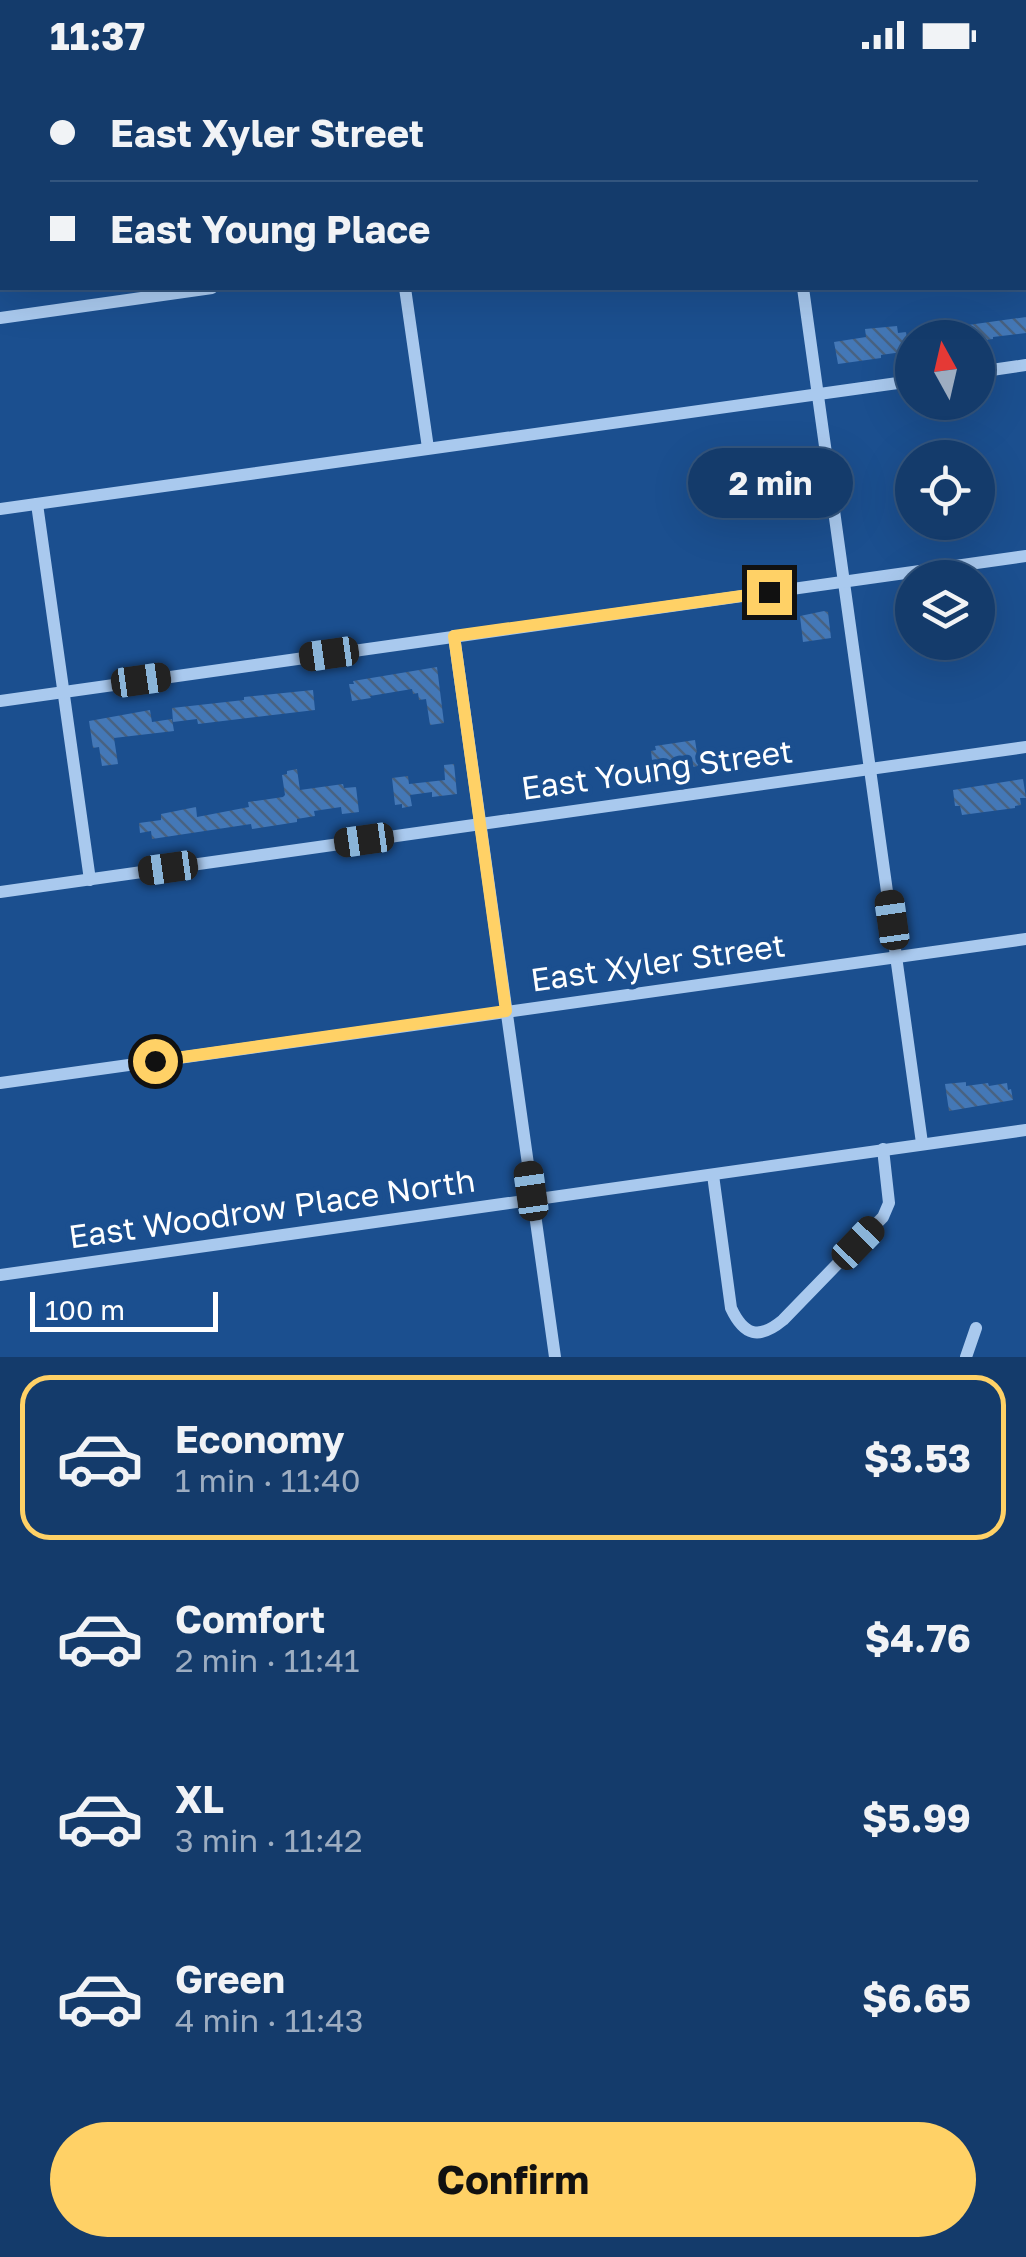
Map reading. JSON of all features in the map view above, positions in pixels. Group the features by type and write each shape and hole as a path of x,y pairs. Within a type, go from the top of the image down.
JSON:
{"street":[{"path":"0,318 198,290"},
{"path":"405,290 428,448"},
{"path":"803,290 922,1143"},
{"path":"995,370 1026,365"},
{"path":"0,509 895,383"},
{"path":"38,504 90,880"},
{"path":"0,700 1026,556"},
{"path":"454,636 555,1357"},
{"name":"East Young Street","path":"0,892 1026,747"},
{"name":"East Xyler Street","path":"0,1083 1026,940"},
{"name":"East Woodrow Place North","path":"0,1275 1026,1130"},
{"path":"713,1175 731,1308 739,1326 748,1331 771,1330 882,1217 888,1203 883,1149"},
{"path":"966,1357 976,1328"}],"building":[{"path":"1026,317 1026,333 995,337 995,321"},
{"path":"895,326 895,353 838,364 834,342 866,337 865,329"},
{"path":"828,612 831,638 803,642 800,616"},
{"path":"437,667 444,723 430,725 426,699 419,700 412,689 352,701 349,684 353,681"},
{"path":"313,690 315,710 198,724 197,719 173,722 172,708"},
{"path":"150,710 152,722 172,719 174,731 114,738 118,764 102,766 99,747 93,748 89,721"},
{"path":"695,740 699,766 660,772 660,768 653,769 651,751 656,750 655,746"},
{"path":"454,764 457,794 410,795 412,806 395,805 392,778 408,776 409,784 445,780 444,765"},
{"path":"297,769 300,790 343,784 344,788 356,787 359,812 342,814 341,807 314,811 315,816 297,822 252,829 251,824 152,839 151,831 140,833 139,823 161,820 161,814 196,807 197,817 249,807 248,802 283,797 282,775"},
{"path":"1023,779 1026,798 1020,798 1021,805 1015,808 962,815 960,806 955,806 953,790"},
{"path":"966,1082 966,1086 1007,1083 1013,1100 949,1111 945,1084"}],"route":[{"path":"155,1061 506,1011 454,636 769,592"}]}
